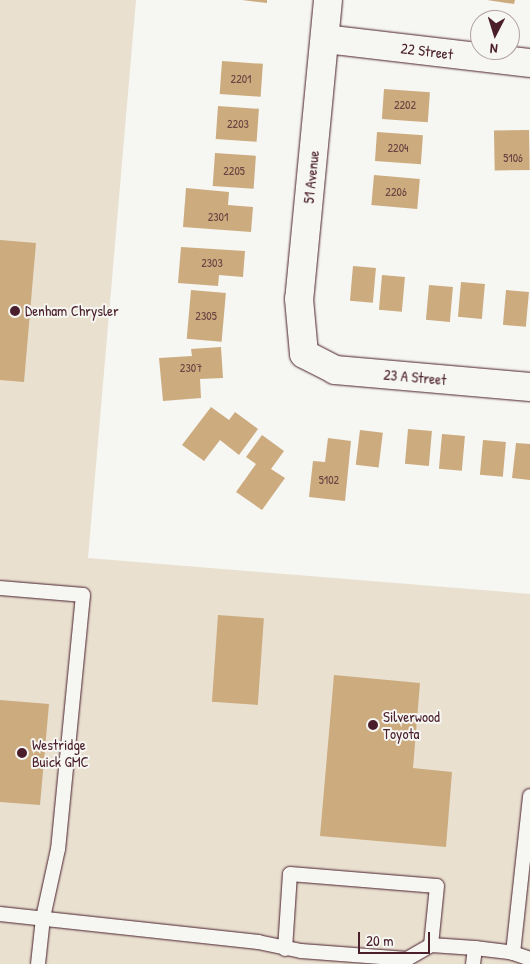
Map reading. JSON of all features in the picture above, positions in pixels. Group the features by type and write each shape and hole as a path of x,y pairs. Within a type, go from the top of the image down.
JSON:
{"street":[{"name":"51 Avenue","path":"304,354 299,299 328,0"},
{"name":"22 Street","path":"325,39 530,63"},
{"name":"23 A Street","path":"304,354 334,370 530,387"}],"lane":[{"path":"0,588 83,595 58,849 44,918 38,964"},
{"path":"513,952 530,796"},
{"path":"285,949 290,874 437,886 431,945"},
{"path":"0,914 258,942 285,949 407,959 431,945 513,952 530,959"},
{"path":"473,964 475,948"}],"shaded area":[{"path":"0,0 136,0 88,558 530,594 530,964 0,964"}],"building":[{"path":"242,0 267,0 267,3"},
{"path":"487,0 515,0 514,4"},
{"path":"222,61 263,64 261,97 220,94"},
{"path":"384,89 430,92 428,122 382,119"},
{"path":"218,106 259,109 257,142 216,139"},
{"path":"529,130 530,170 495,171 494,131"},
{"path":"377,132 423,135 421,164 375,161"},
{"path":"215,153 256,156 254,189 213,186"},
{"path":"374,175 420,179 417,209 371,205"},
{"path":"186,188 229,192 228,205 253,207 251,232 183,227"},
{"name":"Denham Chrysler","path":"0,240 36,243 24,382 0,380"},
{"path":"181,247 245,251 243,277 219,275 218,286 178,283"},
{"path":"353,266 376,268 373,303 350,301"},
{"path":"382,275 405,277 402,312 379,310"},
{"path":"461,282 485,284 482,319 458,317"},
{"path":"429,285 453,287 450,322 426,320"},
{"path":"191,290 226,293 222,342 187,339"},
{"path":"506,290 529,292 526,327 503,325"},
{"path":"221,347 223,378 200,379 201,398 163,401 159,358 192,356 191,349"},
{"path":"211,407 229,420 235,412 258,429 239,455 220,440 204,461 182,445"},
{"path":"408,429 432,431 429,466 405,464"},
{"path":"360,430 383,433 379,468 356,465"},
{"path":"442,434 465,436 462,471 439,469"},
{"path":"262,435 284,451 271,469 285,478 262,510 236,492 256,464 246,457"},
{"path":"328,438 351,441 345,501 309,497 313,461 325,462"},
{"path":"483,440 506,442 503,477 480,475"},
{"path":"516,443 530,444 530,480 512,478"},
{"path":"218,615 264,618 258,705 212,702"},
{"name":"Silverwood Toyota","path":"334,675 420,683 413,768 452,772 446,847 320,836"},
{"name":"Westridge Buick GMC","path":"0,700 49,704 40,805 0,802"}],"place":[{"name":"Denham Chrysler","path":"15,311"},
{"name":"Silverwood Toyota","path":"373,725"},
{"name":"Westridge Buick GMC","path":"22,753"}]}
